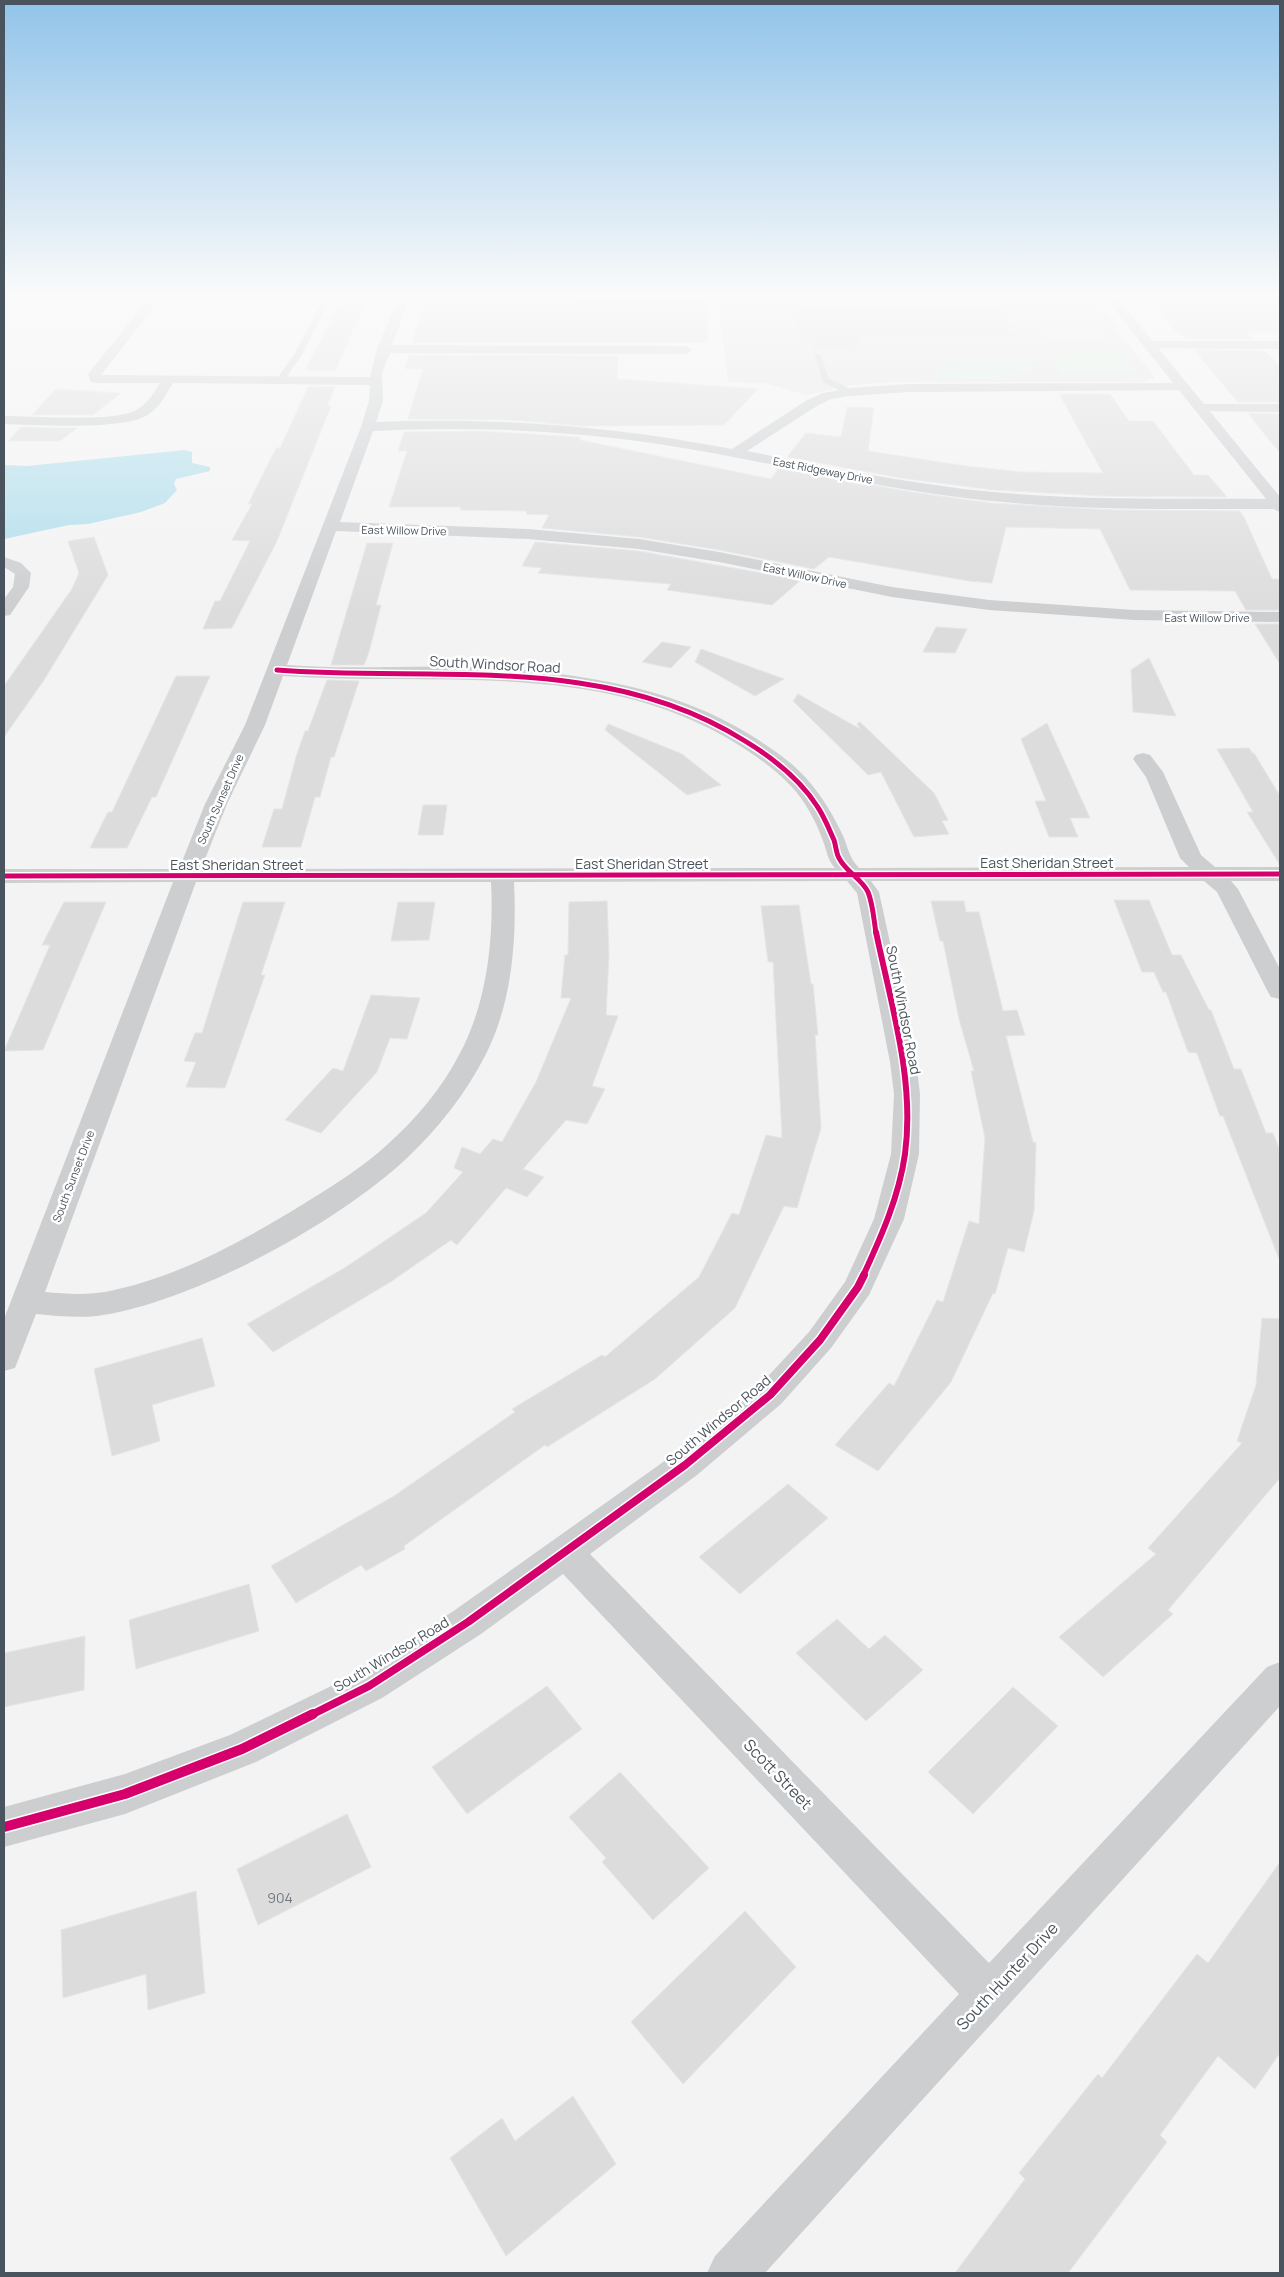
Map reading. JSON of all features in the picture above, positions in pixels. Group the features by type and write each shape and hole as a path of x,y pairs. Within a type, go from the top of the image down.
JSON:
{"main road":[{"path":"1195,400 1279,505"}],"street":[{"path":"4,420 121,420 140,416 150,408 155,400"},
{"name":"South Sunset Drive","path":"4,1359 187,876 216,804 255,724 277,670 376,400"},
{"path":"735,453 818,400"},
{"path":"1201,408 1280,408"},
{"name":"East Ridgeway Drive","path":"368,426 478,426 556,429 637,437 735,453 894,484 1007,498 1132,504 1279,505"},
{"name":"East Willow Drive","path":"331,526 368,530 503,533 606,540 719,557 892,592 1036,610 1121,616 1280,617"},
{"path":"4,562 15,566 23,573 21,587 4,611"},
{"name":"South Windsor Road","path":"4,1827 124,1794 242,1749 369,1686 468,1622 566,1553 685,1465 770,1395 820,1340 858,1287 889,1219 905,1154 907,1094 903,1062 868,892 839,859 834,841 818,807 798,781 768,755 728,730 696,715 656,700 572,681 506,674 317,673 277,670"},
{"path":"1143,759 1156,776 1192,858 1227,889 1280,992"},
{"name":"East Sheridan Street","path":"4,876 1280,874"},
{"path":"25,1302 102,1303 153,1291 216,1265 285,1230 317,1210 356,1184 407,1142 446,1098 473,1055 491,1011 505,902 502,876"},
{"name":"Scott Street","path":"566,1553 990,1995"},
{"name":"South Hunter Drive","path":"732,2273 1280,1679"}],"water":[{"path":"185,450 192,452 192,463 210,467 210,471 176,479 174,484 177,490 165,503 141,512 88,524 69,525 4,539 4,465 27,466"}],"building":[{"path":"46,400 112,400 93,415 32,415"},
{"path":"302,400 329,400 327,406 331,406 277,541 232,628 203,629 215,601 220,601 250,541 232,540 252,504 248,504 276,448 280,448"},
{"path":"414,400 747,400 724,425 582,426 510,420 408,419"},
{"path":"1062,400 1114,400 1129,421 1153,421 1194,475 1208,475 1227,497 1101,496 993,490 901,478 787,457 806,433 841,437 847,407 874,408 868,451 966,466 1023,472 1103,473"},
{"path":"1237,400 1280,400 1280,402 1238,402"},
{"path":"1248,413 1280,414 1280,453 1257,425"},
{"path":"21,427 77,428 60,441 8,441"},
{"path":"478,431 580,437 580,440 771,479 779,468 912,492 991,503 1115,510 1239,511 1244,517 1272,579 1280,579 1280,610 1246,610 1235,591 1130,590 1100,529 1006,527 992,583 969,581 829,557 814,569 719,550 639,537 542,528 549,515 526,514 527,511 460,510 461,507 389,507 407,451 398,451 404,432"},
{"path":"94,537 108,575 44,680 4,737 4,686 72,589 79,573 68,541"},
{"path":"535,542 639,551 801,580 772,605 667,590 671,584 538,573 542,568 522,566"},
{"path":"367,543 393,543 376,605 381,605 369,652 364,665 331,665"},
{"path":"1255,624 1280,624 1280,664"},
{"path":"936,627 967,629 955,653 923,652"},
{"path":"662,642 691,647 671,668 642,662"},
{"path":"701,649 784,679 755,696 695,662"},
{"path":"1149,658 1176,716 1133,712 1131,670"},
{"path":"176,676 210,676 156,797 152,797 127,848 90,848 108,812 112,812"},
{"path":"327,680 359,681 334,757 331,757 320,797 315,797 301,847 262,847 274,809 282,809 305,731 308,731"},
{"path":"798,694 860,729 857,724 860,722 934,793 948,820 942,821 949,834 914,837 881,772 868,775 793,701"},
{"path":"1047,723 1090,818 1070,818 1078,837 1049,837 1035,801 1046,801 1021,739"},
{"path":"608,724 682,754 721,785 687,795 605,730"},
{"path":"1249,748 1280,796 1280,865 1247,812 1253,812 1217,749"},
{"path":"423,805 447,805 443,835 418,835"},
{"path":"1114,900 1149,900 1172,955 1181,955 1209,1010 1211,1010 1234,1069 1241,1069 1266,1133 1273,1133 1280,1151 1280,1259 1223,1116 1220,1116 1197,1053 1188,1052 1166,992 1163,992 1154,972 1142,972"},
{"path":"607,901 609,955 606,1015 618,1016 592,1086 605,1089 587,1124 566,1120 523,1169 544,1177 527,1197 506,1188 457,1245 451,1240 392,1281 273,1352 247,1324 346,1267 426,1213 463,1172 454,1168 462,1147 480,1154 493,1139 502,1142 536,1082 571,998 561,998 565,955 568,955 569,902"},
{"path":"931,901 964,901 966,912 979,912 1003,1011 1017,1010 1025,1035 1006,1036 1033,1142 1036,1143 1034,1211 1024,1252 1008,1248 995,1294 993,1293 951,1382 878,1471 835,1445 889,1383 894,1386 937,1300 943,1302 969,1221 979,1224 985,1138 971,1071 974,1071 959,1019 943,941 940,941"},
{"path":"64,902 106,902 43,1050 4,1051 50,945 42,945"},
{"path":"243,902 285,902 261,975 265,975 225,1088 186,1087 196,1062 184,1061 195,1033 202,1033"},
{"path":"398,902 435,902 429,940 391,941"},
{"path":"799,905 811,984 813,984 818,1035 815,1035 821,1128 797,1208 784,1206 735,1308 655,1379 547,1447 545,1445 404,1546 405,1549 366,1571 361,1565 296,1603 271,1566 394,1496 515,1412 512,1409 602,1355 605,1357 699,1277 732,1213 739,1215 766,1135 782,1138 773,962 768,962 761,906"},
{"path":"371,995 420,998 407,1039 390,1038 377,1072 321,1133 285,1120 333,1068 343,1071"},
{"path":"1262,1318 1280,1319 1280,1478 1168,1610 1173,1614 1103,1677 1059,1637 1156,1554 1148,1548 1242,1443 1237,1441 1256,1385"},
{"path":"202,1338 215,1386 152,1405 160,1441 112,1456 94,1369"},
{"path":"788,1484 828,1518 740,1594 699,1557"},
{"path":"249,1584 259,1631 136,1669 129,1620"},
{"path":"837,1619 869,1649 885,1635 923,1670 866,1721 796,1653"},
{"path":"85,1636 84,1690 4,1707 4,1653"},
{"path":"547,1686 582,1729 467,1814 432,1767"},
{"path":"1013,1687 1058,1726 973,1814 928,1772"},
{"path":"620,1772 709,1868 653,1920 602,1862 606,1858 569,1817"},
{"path":"347,1814 371,1867 258,1925 237,1869"},
{"path":"1280,1862 1280,2053 1255,2089 1218,2056 1160,2135 1167,2142 1068,2273 955,2273 1025,2179 1019,2173 1098,2074 1102,2078 1197,1954 1208,1963"},
{"path":"196,1891 205,1993 148,2010 146,1974 63,1998 61,1930"},
{"path":"745,1911 796,1967 683,2084 631,2022"},
{"path":"573,2096 616,2164 506,2256 450,2158 502,2118 515,2141"}],"cycle path":[{"path":"4,1827 125,1794 242,1749 369,1686 468,1622 685,1465 770,1395 820,1340 858,1287 889,1219 905,1154 907,1094 903,1062 868,892 839,859 834,841 818,807 798,781 768,755 728,730 696,715 656,700 572,681 472,673 317,673 277,670"},
{"path":"4,876 1280,874"}]}
